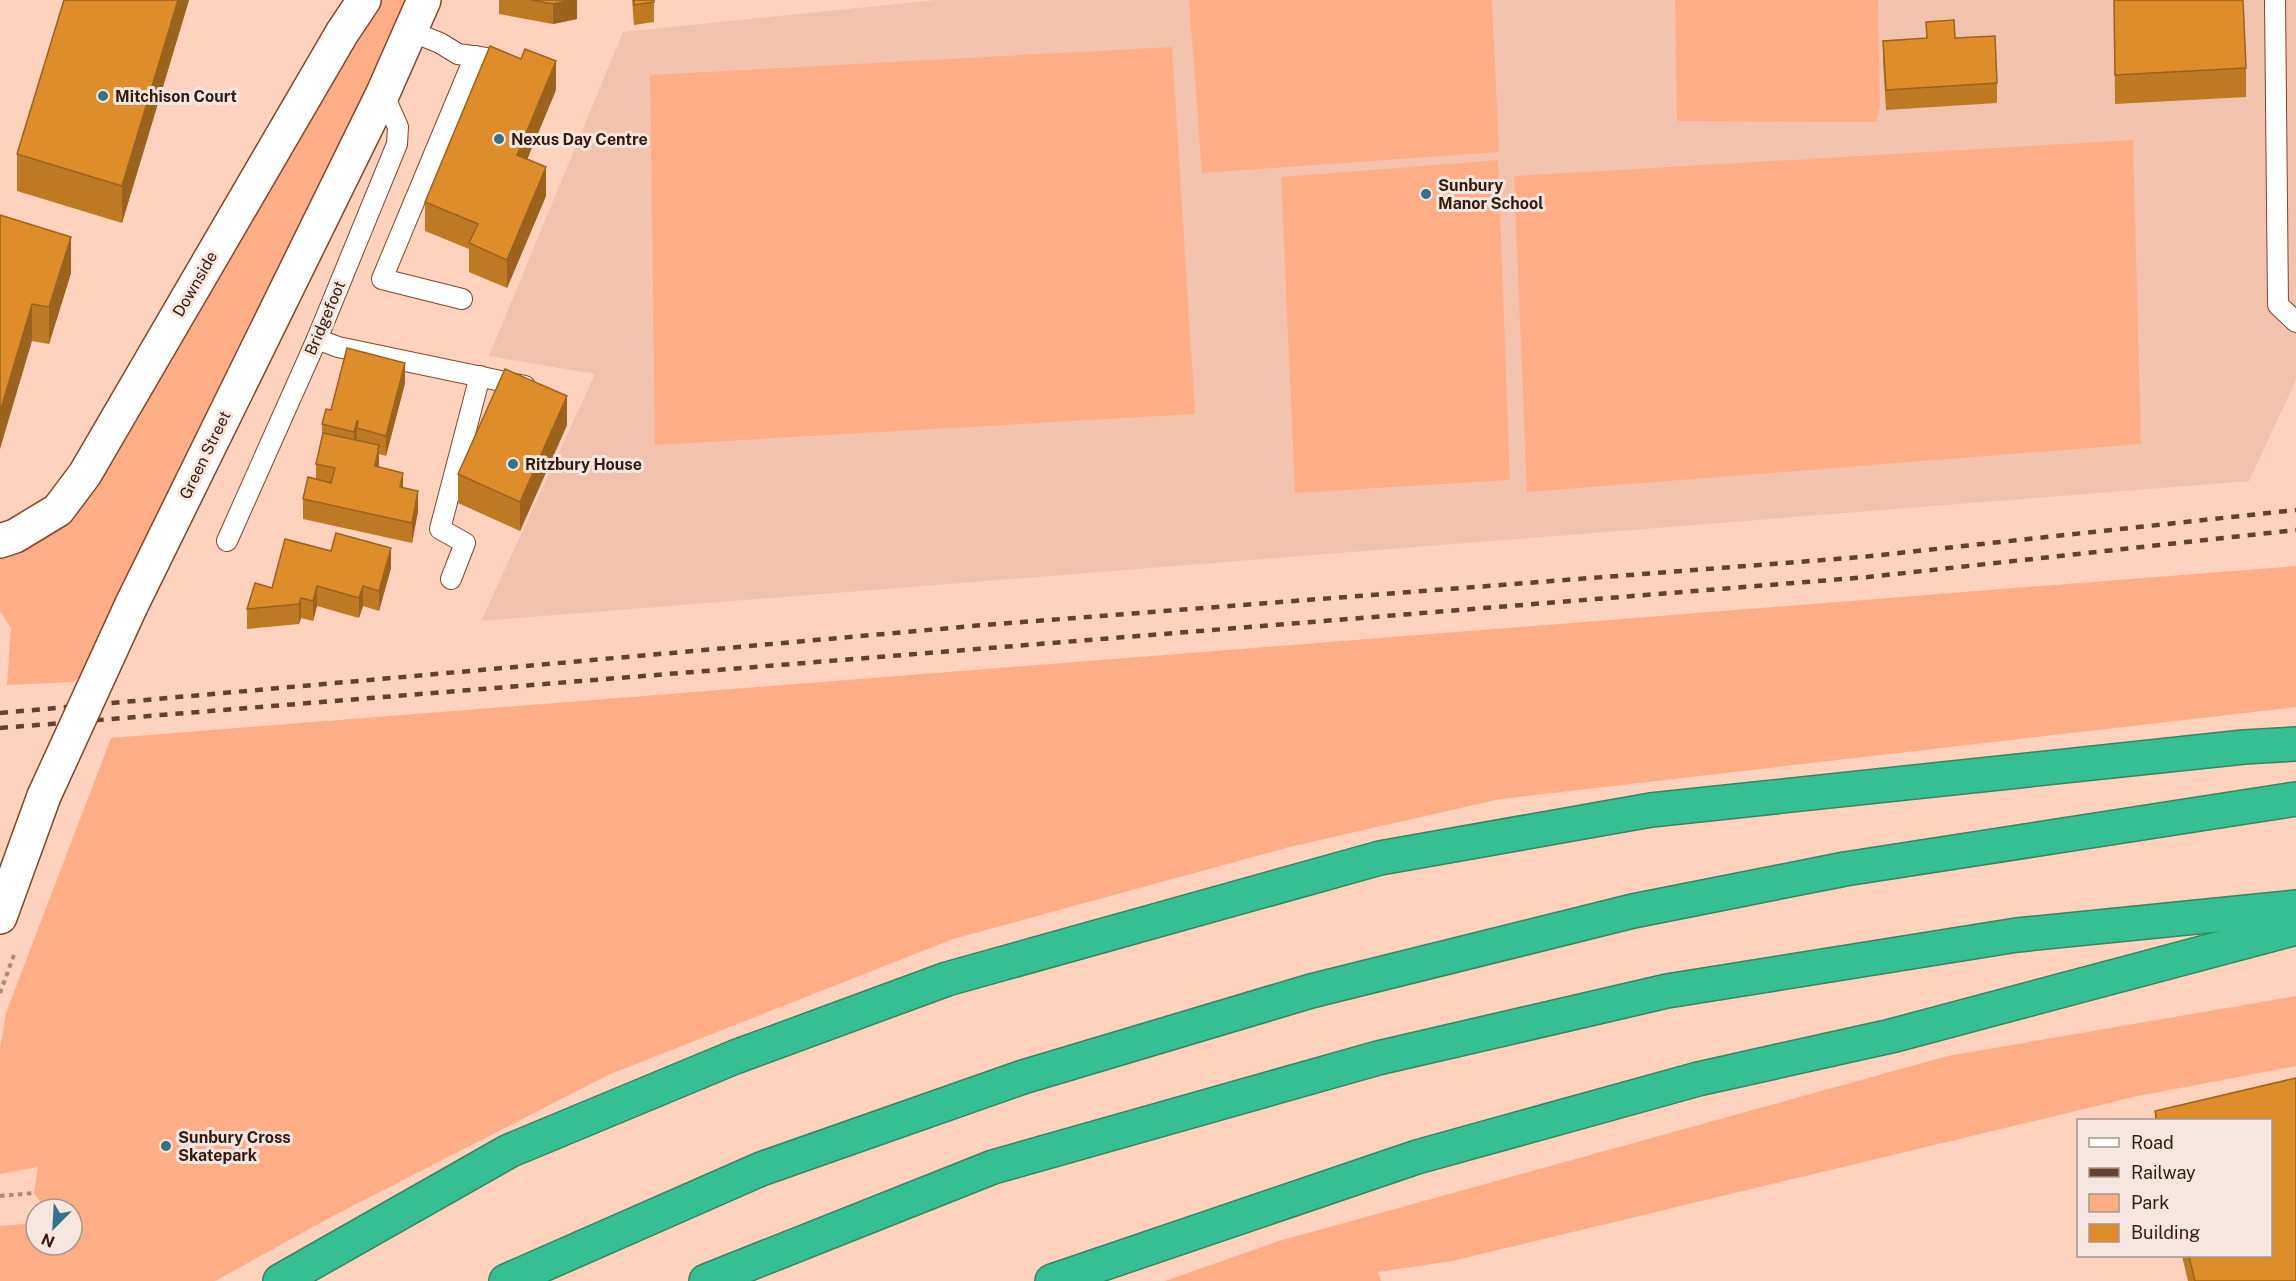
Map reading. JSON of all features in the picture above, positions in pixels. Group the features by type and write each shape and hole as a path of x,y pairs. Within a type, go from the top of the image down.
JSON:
{"highway":[{"path":"280,1281 509,1151 735,1057 947,979 1380,858 1651,810 2244,747 2296,744"},
{"path":"506,1281 761,1169 1023,1077 1311,991 1633,910 1845,869 2296,799"},
{"path":"706,1281 993,1167 1378,1058 1667,991 2017,935 2296,907"},
{"path":"1052,1281 1417,1157 1698,1079 1891,1036 2296,928"}],"street":[{"name":"Downside","path":"0,542 15,536 58,510 85,474 342,33 364,0"},
{"name":"Green Street","path":"0,916 44,796 131,606 383,93 424,0"}],"lane":[{"path":"2275,0 2278,305 2296,322"},
{"path":"410,31 440,43 458,54 510,62"},
{"path":"462,299 382,279 475,56"},
{"name":"Bridgefoot","path":"227,541 317,339 397,144 398,127 383,93"},
{"path":"317,339 338,347 546,390"},
{"path":"451,579 465,543 440,529 480,376"}],"path":[{"path":"0,1196 34,1193"}],"shaded area":[{"name":"Sunbury Manor School","path":"936,0 2296,0 2296,380 2249,481 481,621 595,374 489,356 623,32"}],"green space":[{"path":"364,0 424,0 106,661 72,682 7,685 11,628 0,611 0,541 58,510"},
{"path":"1189,0 1492,0 1499,152 1202,173"},
{"path":"1675,0 1878,0 1880,103 1877,122 1677,121"},
{"path":"1172,47 1195,414 655,445 650,75"},
{"path":"2133,140 2141,444 1527,492 1514,176"},
{"path":"1498,160 1510,480 1295,493 1281,177"},
{"path":"2296,566 2296,707 1500,799 1289,847 953,939 608,1075 331,1217 215,1281 0,1281 0,1226 24,1224 24,1257 84,1257 84,1197 37,1197 34,1193 38,1167 0,1174 0,1050 6,1013 111,738"},
{"path":"2296,996 2296,1066 2138,1096 1452,1261 1378,1272 1381,1281 1165,1281 1279,1241 1948,1056"}],"building":[{"name":"Mitchison Court","path":"64,0 178,0 122,186 17,154"},
{"path":"531,0 571,0 553,4"},
{"path":"634,0 654,0 654,2 634,5"},
{"path":"2114,0 2243,0 2246,68 2115,75"},
{"path":"1954,20 1955,38 1995,36 1997,83 1886,90 1883,41 1927,38 1926,22"},
{"name":"Nexus Day Centre","path":"490,46 521,59 525,49 556,61 517,155 546,167 507,260 469,243 478,224 425,202"},
{"path":"0,215 71,237 49,307 32,304 0,412"},
{"path":"347,348 405,363 386,436 357,428 358,421 354,432 322,424 326,409 331,410"},
{"name":"Ritzbury House","path":"505,369 567,396 520,502 458,474"},
{"path":"323,433 379,445 375,466 403,473 400,487 418,491 412,523 303,499 308,477 331,483 335,468 316,464"},
{"path":"336,533 391,548 379,591 363,586 359,598 317,586 313,601 301,598 299,604 247,609 255,583 272,588 285,539 331,551"},
{"path":"2296,1078 2296,1281 2195,1281 2189,1257 2272,1257 2272,1119 2157,1119 2155,1111"}],"railway":[{"path":"0,713 984,625 1862,557 2296,510"},
{"path":"0,728 1868,577 2296,530"}],"place":[{"name":"Mitchison Court","path":"103,96"},
{"name":"Nexus Day Centre","path":"499,139"},
{"name":"Sunbury Manor School","path":"1426,194"},
{"name":"Ritzbury House","path":"513,464"},
{"name":"Sunbury Cross Skatepark","path":"166,1146"}]}
